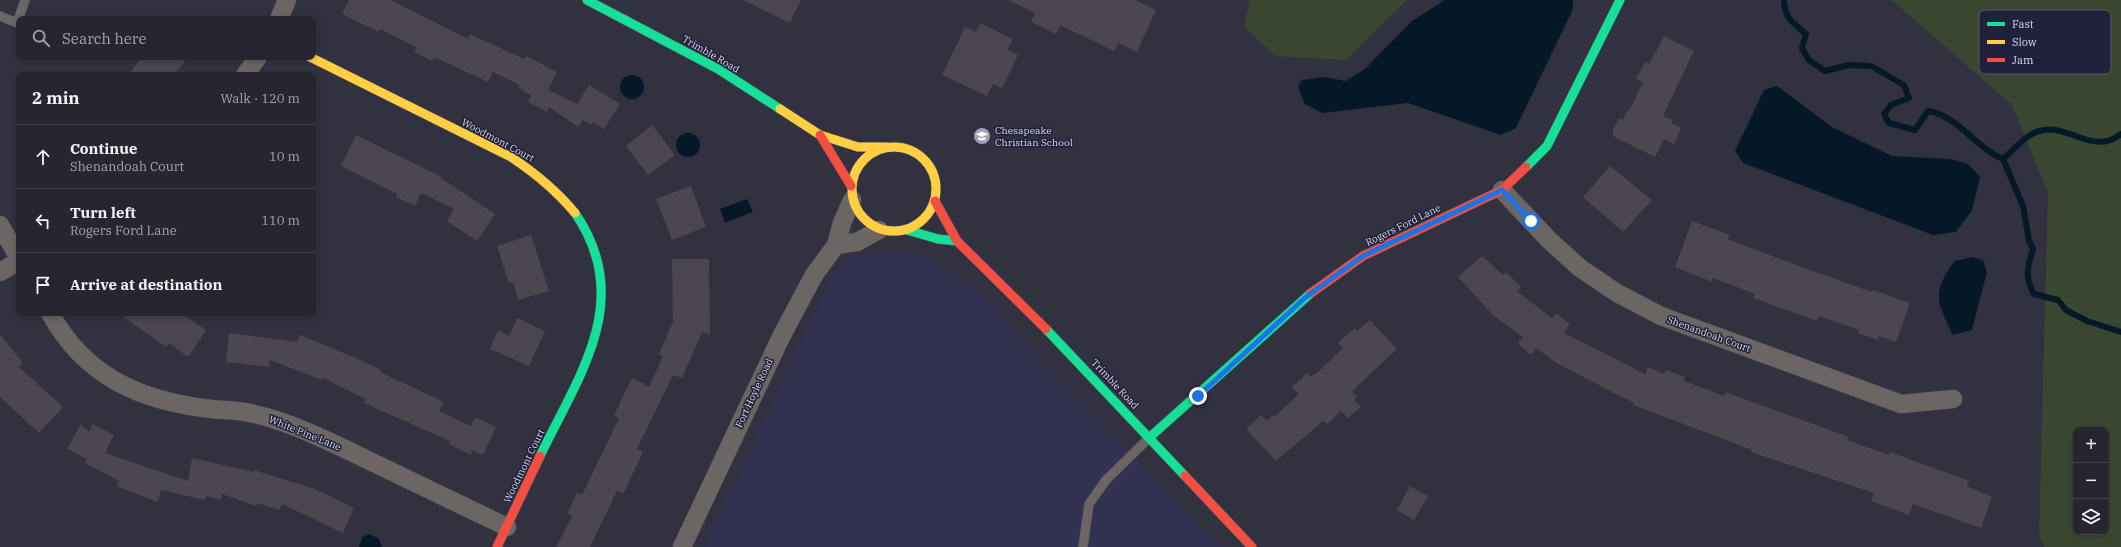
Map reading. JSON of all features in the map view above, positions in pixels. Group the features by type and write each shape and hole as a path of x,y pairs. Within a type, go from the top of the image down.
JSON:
{"street":[{"path":"280,16 287,0"},
{"name":"Trimble Road","path":"587,0 649,30 718,69 820,134 858,147 886,147"},
{"name":"Rogers Ford Lane","path":"1150,437 1306,297 1363,256 1502,190 1547,146 1620,0"},
{"path":"247,72 256,60"},
{"name":"Woodmont Court","path":"316,60 525,165 540,175 566,199 589,235 600,269 602,308 600,325 593,346 497,547"},
{"name":"Trimble Road","path":"820,134 828,150 844,172 851,193"},
{"path":"886,147 914,152 925,161 933,173 936,187 935,201 929,214 919,224 907,230 893,232 879,230 867,223 858,213 851,193 854,173 862,161 873,152 886,147"},
{"name":"Shenandoah Court","path":"1502,190 1549,240 1580,268 1617,293 1661,316 1901,404 1953,399"},
{"name":"Fort Hoyle Road","path":"682,547 781,337 814,275 836,245 851,193"},
{"name":"Trimble Road","path":"935,201 957,241 1020,301 1150,437 1252,547"},
{"path":"0,225 16,253"},
{"path":"836,245 857,242 879,230"},
{"path":"907,230 926,234 946,242 957,241"},
{"path":"0,272 16,263"},
{"name":"White Pine Lane","path":"52,316 68,340 85,359 125,387 149,398 175,404 212,410 238,411 282,422 334,444 506,527"}],"lane":[{"path":"19,16 25,0"},
{"path":"0,16 16,23"},
{"path":"1083,547 1089,504 1106,480 1150,437"}],"shaded area":[{"path":"894,251 920,254 947,269 980,296 1220,547 704,547 835,270 856,254"}],"green space":[{"path":"1250,0 1407,0 1346,60 1275,56 1244,26"},
{"path":"1892,0 2121,0 2121,547 2045,547 2039,539 2048,193 2012,105"}],"water":[{"path":"1445,0 1573,0 1573,9 1516,128 1501,135 1408,103 1322,113 1305,104 1298,87 1302,80 1325,77 1345,81 1365,69 1412,21"},
{"path":"632,75 641,78 644,87 641,96 632,99 623,96 620,87 623,78"},
{"path":"1777,86 1832,127 1892,156 1950,159 1968,164 1980,177 1972,210 1956,232 1933,235 1743,163 1735,151 1764,90"},
{"path":"688,133 697,136 700,145 697,154 688,157 679,154 676,145 679,136"},
{"path":"747,199 753,212 725,223 720,209"},
{"path":"1972,257 1983,260 1987,272 1972,330 1953,335 1940,306 1939,298 1942,281 1955,261"},
{"path":"369,534 379,539 382,547 359,547 362,538"}],"building":[{"path":"349,0 391,0 468,39 470,34 524,59 526,56 557,72 548,90 577,104 589,85 620,104 604,129 593,122 591,125 583,120 578,127 549,107 547,112 528,102 531,96 518,87 520,85 493,72 488,82 434,57 432,61 414,52 416,47 380,29 379,32 342,14"},
{"path":"743,0 801,0 790,23"},
{"path":"1008,0 1135,0 1156,10 1137,52 1118,43 1114,51 1060,25 1056,34 1031,22 1035,13"},
{"path":"980,23 1013,39 1007,50 1018,55 1002,88 993,84 987,96 942,75 965,27 976,32"},
{"path":"1664,36 1694,51 1663,116 1672,120 1671,123 1681,128 1674,144 1664,139 1655,157 1613,136 1613,129 1619,118 1623,120 1627,110 1629,111 1643,82 1636,79 1645,62 1649,64"},
{"path":"140,60 186,60 176,72 130,72"},
{"path":"652,125 675,155 648,175 626,146"},
{"path":"356,135 442,177 441,178 495,214 477,241 447,221 454,209 421,193 415,206 396,197 397,194 341,166"},
{"path":"1610,166 1652,200 1623,232 1583,197"},
{"path":"691,186 706,227 672,240 656,199"},
{"path":"1692,221 1730,235 1728,239 1788,262 1872,292 1873,290 1910,303 1896,342 1879,336 1878,340 1858,333 1859,330 1819,316 1817,321 1753,298 1755,294 1713,278 1712,282 1675,267"},
{"path":"531,235 549,291 518,300 513,282 509,284 497,246"},
{"path":"1482,256 1503,275 1506,272 1521,287 1517,291 1552,318 1556,313 1570,324 1564,333 1645,374 1648,367 1664,374 1666,370 1685,377 1684,381 1724,396 1725,392 1849,437 1847,440 1889,455 1890,452 1969,481 1967,486 1992,497 1981,528 1913,504 1909,515 1871,501 1874,493 1751,452 1752,450 1633,405 1634,403 1558,364 1536,348 1531,355 1518,344 1523,337 1494,316 1458,277"},
{"path":"672,259 709,259 710,335 702,332 682,378 673,375 637,449 643,452 623,494 617,491 590,547 556,547 572,516 567,514 577,493 582,495 619,418 614,415 632,378 649,387 663,356 659,354 673,322"},
{"path":"122,316 185,316 206,330 188,357 169,343 166,347"},
{"path":"517,318 545,331 529,366 490,349 498,330 509,336"},
{"path":"1370,320 1397,349 1352,391 1357,397 1354,400 1361,407 1348,418 1341,411 1327,424 1323,421 1276,461 1246,429 1261,415 1267,421 1272,416 1274,417 1299,394 1292,387 1307,373 1310,377 1318,372 1343,348 1338,343 1355,328 1357,331"},
{"path":"229,333 297,342 300,335 358,359 381,370 380,372 444,402 439,411 471,426 475,417 496,427 483,455 472,450 471,455 449,444 450,441 364,403 366,399 323,378 322,380 270,360 269,367 226,362"},
{"path":"0,334 23,363 19,367 63,407 39,433 0,397"},
{"path":"81,424 89,432 93,424 114,435 105,453 188,481 192,458 254,472 254,470 315,489 354,508 343,533 282,504 279,510 257,503 256,506 222,494 221,500 206,496 205,500 161,490 157,502 117,486 119,481 85,463 87,459 67,449"},
{"path":"1410,486 1428,496 1414,520 1397,510"}],"waterway":[{"path":"1784,0 1786,12 1790,20 1806,34 1802,48 1809,60 1825,71 1849,65 1871,66 1904,85 1909,98 1891,105 1884,114 1889,123 1915,130 1928,111 1938,114 1957,125 1993,154 2003,159 2023,206 2029,241 2033,249 2028,266 2028,277 2034,294 2058,300 2066,310 2087,321 2121,332"},
{"path":"2003,159 2030,135 2046,130 2057,130 2099,142 2110,140 2121,134"}],"traffic: fast":[{"path":"587,0 718,69 780,109"},
{"path":"1526,167 1547,146 1620,0"},
{"path":"540,456 584,366 595,337 601,307 600,276 592,245 575,213"},
{"path":"907,230 938,239 957,241"},
{"path":"1150,437 1311,293"},
{"path":"1046,329 1185,476"}],"traffic: slow":[{"path":"316,60 511,157 545,182 575,213"},
{"path":"780,109 820,135 858,147 886,147"},
{"path":"886,147 902,147 918,154 929,165 936,181 936,189 936,197 933,205 924,219 918,224 902,231 886,231 870,224 859,213 852,197 852,181 859,165 870,154 886,147"}],"traffic: jam":[{"path":"820,135 851,186"},
{"path":"1311,293 1363,256 1502,190 1526,167"},
{"path":"935,201 957,241 1046,329"},
{"path":"497,547 540,456"},
{"path":"1185,476 1252,547"}],"place":[{"name":"Chesapeake Christian School","path":"982,136"}],"route":[{"path":"1198,396 1306,297 1363,256 1502,190 1531,221"}]}
